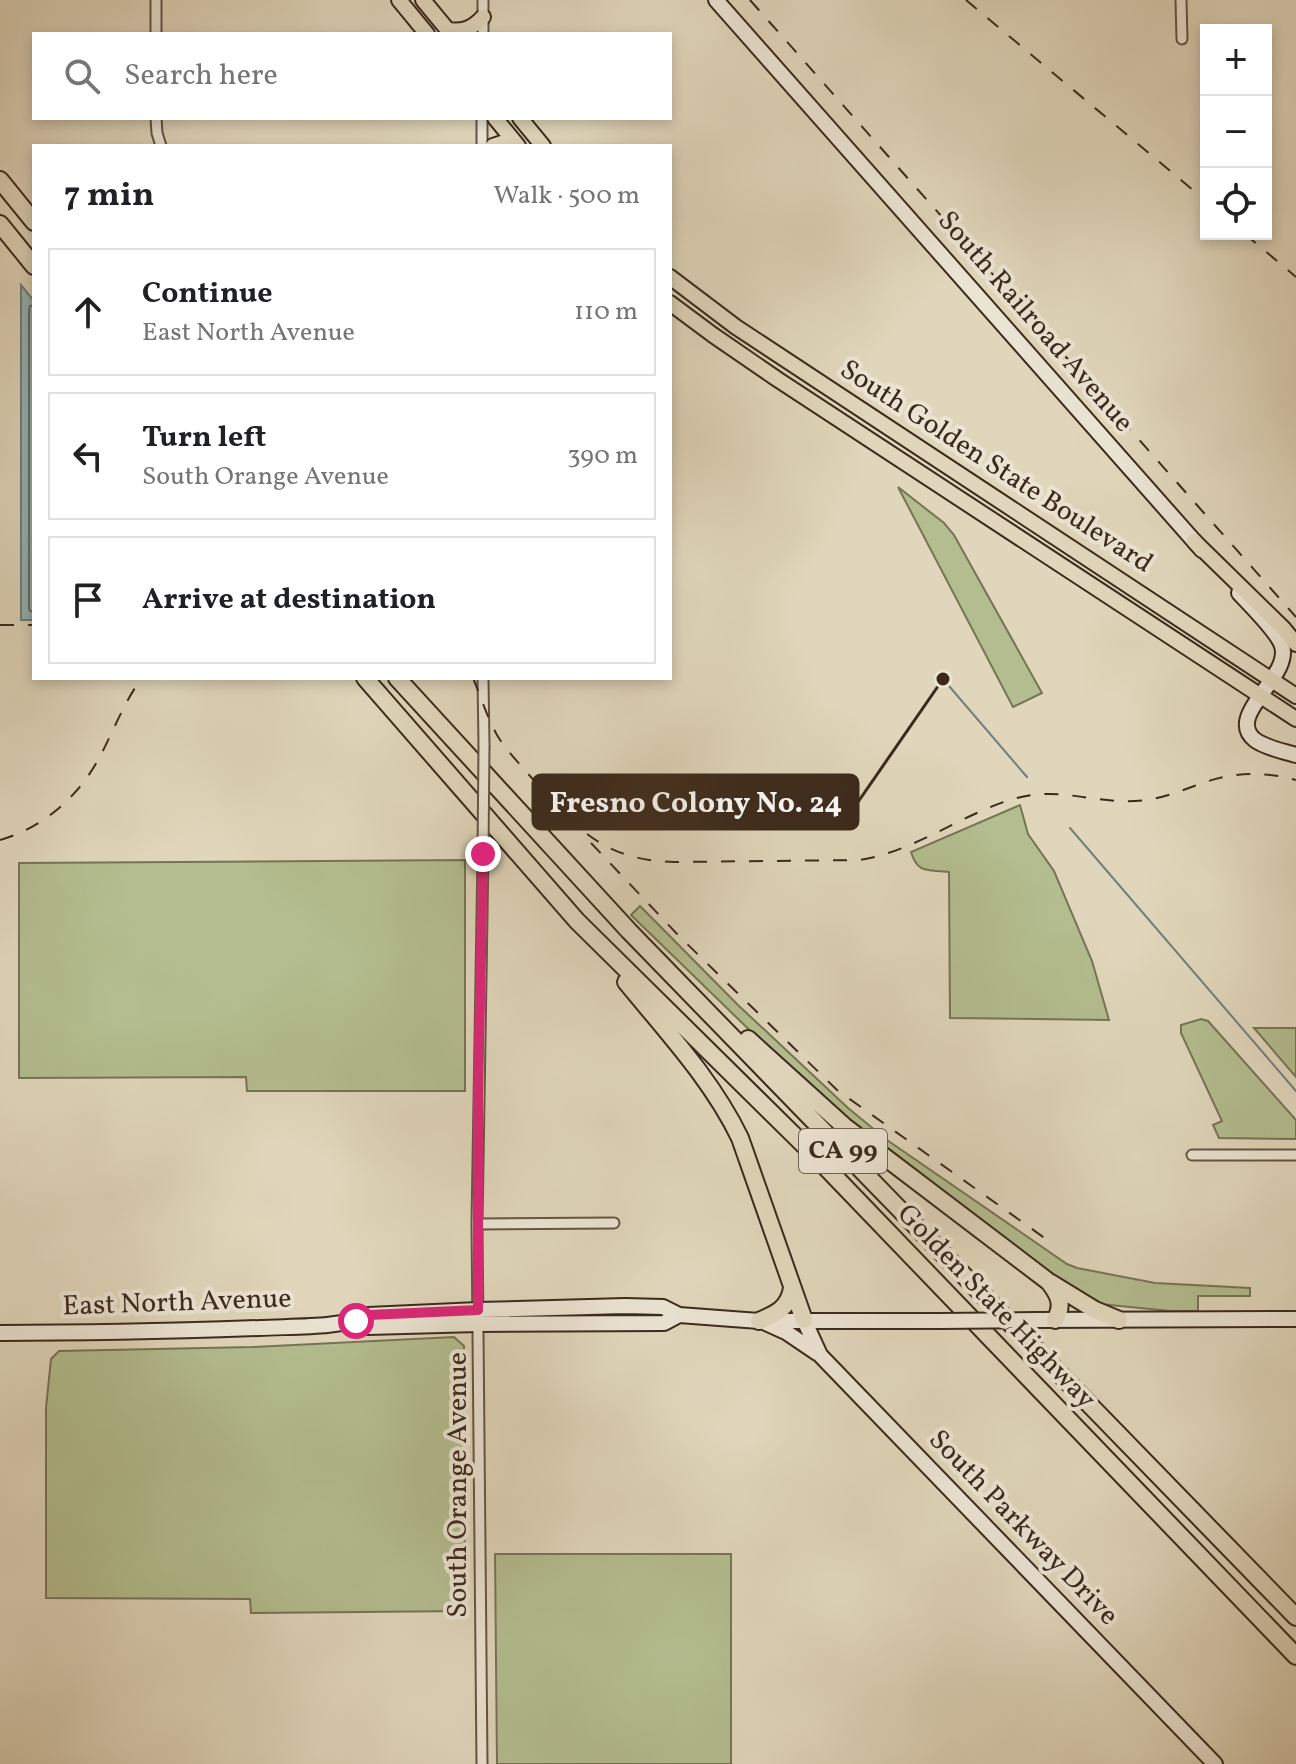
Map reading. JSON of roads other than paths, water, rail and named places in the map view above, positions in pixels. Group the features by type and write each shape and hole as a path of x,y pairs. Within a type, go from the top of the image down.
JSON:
{"highway":[{"path":"0,180 32,220"},
{"path":"0,224 32,264"},
{"name":"Golden State Highway","path":"367,680 577,921 814,1155 1296,1656"},
{"name":"Golden State Highway","path":"399,680 629,931 1296,1617"},
{"path":"577,921 702,1076 725,1110 740,1138 804,1320"},
{"path":"629,931 844,1126 1049,1282 1095,1310 1119,1320"},
{"path":"1049,1282 1060,1302 1055,1320"},
{"path":"759,1321 782,1309 791,1297 792,1288"}],"main road":[{"path":"399,0 425,32"},
{"path":"423,0 449,32 470,29 483,17"},
{"path":"497,120 517,144"},
{"path":"522,120 541,144"},
{"name":"South Golden State Boulevard","path":"672,279 736,327 1266,688 1296,719"},
{"name":"South Golden State Boulevard","path":"672,304 777,379 1266,688 1296,696"},
{"path":"1194,541 1296,644"}],"street":[{"path":"156,0 156,32"},
{"path":"483,0 483,32"},
{"name":"South Railroad Avenue","path":"716,0 1281,643 1283,660 1266,688"},
{"path":"1181,0 1182,39"},
{"path":"156,120 160,144"},
{"path":"482,120 482,144"},
{"name":"South Orange Avenue","path":"482,1764 477,1224 483,680"},
{"path":"1266,688 1247,718 1248,731 1262,744 1296,755"},
{"path":"1192,1155 1296,1155"},
{"path":"477,1224 614,1223"},
{"name":"East North Avenue","path":"0,1333 184,1331 356,1321 368,1315 478,1317 625,1306 663,1307 679,1315 759,1321 1296,1319"},
{"name":"South Parkway Drive","path":"804,1320 820,1355 1215,1764"},
{"path":"759,1321 786,1332 820,1355"}],"water":[{"path":"21,285 32,299 32,620 21,620"}],"waterway":[{"path":"943,679 1027,777"},
{"path":"1070,828 1296,1091"}],"railway":[{"path":"750,0 1296,617"},
{"path":"966,0 1200,196"},
{"path":"1252,240 1296,277"},
{"path":"0,625 32,625"},
{"path":"0,840 44,819 80,787 141,680"},
{"path":"474,680 501,741 566,815 580,829 611,849 650,860 859,860 899,849 993,806 1029,795 1060,794 1135,801 1176,793 1236,775 1260,774 1296,780"},
{"path":"550,791 582,806 615,811"},
{"path":"591,843 679,936 837,1090 1053,1244"}],"place":[{"name":"Fresno Colony No. 24","path":"943,679"}]}
